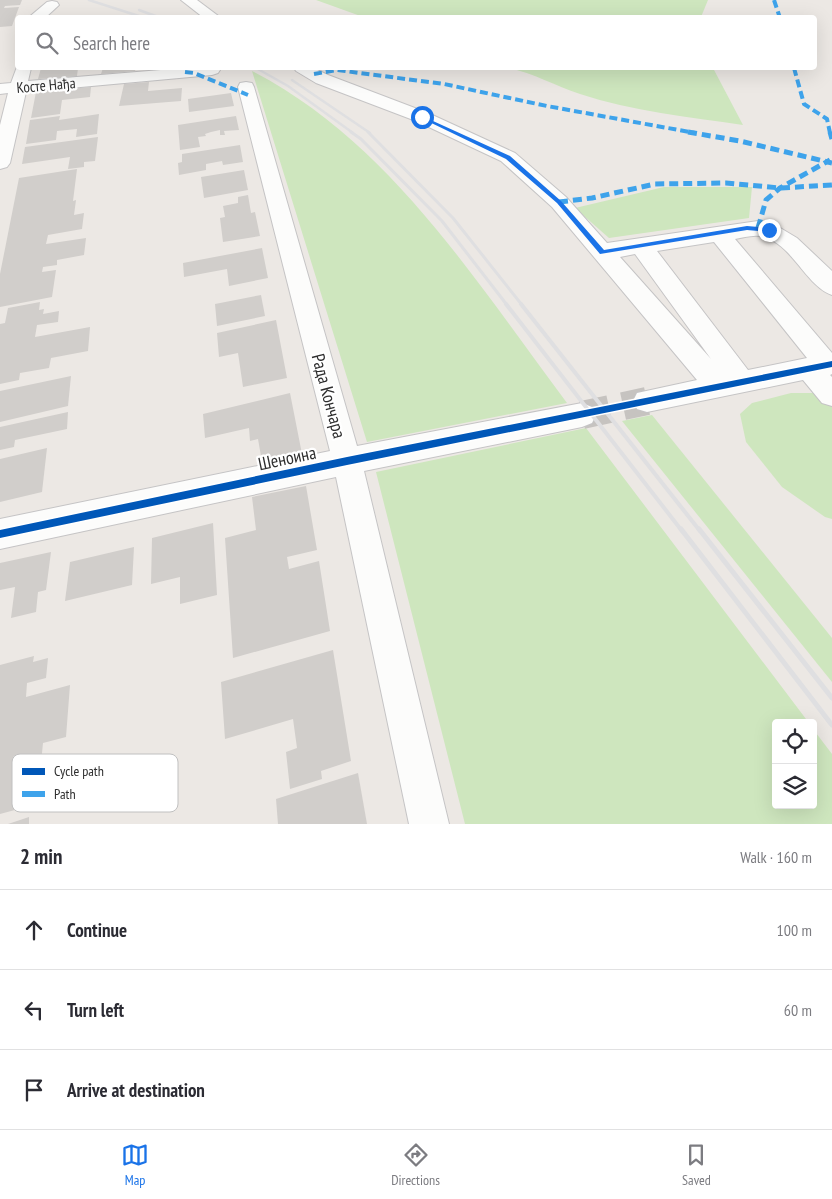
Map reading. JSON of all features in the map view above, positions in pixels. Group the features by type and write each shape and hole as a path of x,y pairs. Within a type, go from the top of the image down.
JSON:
{"street":[{"path":"188,0 210,15"},
{"path":"39,15 52,5"},
{"path":"0,163 9,88 22,70"},
{"name":"Косте Нађа","path":"9,88 212,70"},
{"path":"306,70 322,79 422,117 508,157 559,202 602,252 730,385"},
{"name":"Рада Кончара","path":"246,87 346,461 429,824"},
{"path":"602,252 758,228 778,234 786,239 832,286"},
{"path":"718,233 822,366 832,395"},
{"path":"641,246 730,385"},
{"path":"647,401 822,366"},
{"name":"Шеноина","path":"0,534 346,461 582,415"}],"green space":[{"path":"316,0 708,0 702,15 358,15"},
{"path":"516,70 714,70 743,125 620,105 571,91"},
{"path":"252,71 301,101 347,136 388,175 427,218 464,264 567,403 367,442"},
{"path":"664,187 752,187 749,218 609,238 575,208"},
{"path":"791,393 832,393 832,519 825,517 782,487 746,442 740,414 752,403"},
{"path":"652,415 832,638 832,682 622,421"},
{"path":"586,428 806,719 772,719 772,809 817,809 817,734 832,754 832,824 465,824 376,472"}],"building":[{"path":"0,0 22,0 20,5 5,6 4,8 19,7 12,26 0,27"},
{"path":"40,70 78,70 77,76 38,79"},
{"path":"102,70 135,70 135,71 101,74"},
{"path":"149,82 148,91 182,88 181,101 119,106 124,84"},
{"path":"91,87 90,97 62,100 60,114 31,118 36,92"},
{"path":"231,93 234,106 189,112 188,99"},
{"path":"99,114 97,134 76,137 77,129 57,131 56,140 26,144 30,120 60,116 59,120"},
{"path":"236,116 239,130 224,131 225,135 220,135 220,130 205,134 206,136 198,137 200,147 180,150 178,125"},
{"path":"98,137 95,161 84,162 84,167 68,169 70,157 22,164 25,147"},
{"path":"240,145 243,162 223,165 222,161 206,164 206,170 179,175 178,163 182,162 182,154"},
{"path":"77,169 73,201 76,200 74,215 84,213 82,229 48,235 46,244 86,238 84,255 57,260 57,265 43,267 42,272 56,270 52,297 0,307 0,274 19,178"},
{"path":"244,170 248,190 204,198 201,177"},
{"path":"248,195 251,213 255,212 260,236 223,242 220,218 225,217 223,206 238,203 238,197"},
{"path":"262,248 268,278 229,286 227,269 184,277 183,263"},
{"path":"261,295 265,316 217,326 215,304"},
{"path":"40,302 39,310 44,309 43,314 59,311 58,322 37,325 35,337 90,327 88,351 51,358 49,368 20,373 19,380 0,384 0,324 5,323 8,308"},
{"path":"276,320 287,378 243,387 238,353 219,357 217,333"},
{"path":"71,376 68,406 0,422 0,391"},
{"path":"290,393 302,454 262,462 258,439 250,441 249,428 205,438 203,414"},
{"path":"68,412 67,429 15,440 14,447 0,450 0,427"},
{"path":"47,448 42,492 0,502 0,459"},
{"path":"306,486 317,550 287,557 289,569 319,561 330,631 233,658 225,538 256,530 252,497"},
{"path":"213,523 217,595 180,604 180,577 151,584 152,538"},
{"path":"134,547 132,585 65,601 70,562"},
{"path":"51,552 46,590 38,592 36,612 11,618 15,587 0,590 0,563"},
{"path":"333,650 351,761 321,771 322,779 290,789 286,752 297,748 293,719 225,739 221,682"},
{"path":"34,656 33,662 48,658 46,678 27,683 26,697 70,685 66,737 43,743 42,754 12,754 12,811 0,814 0,665"},
{"path":"358,773 367,824 278,824 276,799"},
{"path":"29,817 29,824 8,824"}],"tunnel":[{"path":"582,415 647,401"}],"railway":[{"path":"89,0 136,15"},
{"path":"139,10 153,15"},
{"path":"260,70 288,86 353,133"},
{"path":"292,80 370,133"},
{"path":"351,132 361,139 442,221 507,305"},
{"path":"368,132 453,218 522,305"},
{"path":"506,304 682,531"},
{"path":"521,304 700,531"},
{"path":"681,529 832,725"},
{"path":"699,529 832,698"}],"marked path":[{"path":"774,0 779,15"},
{"path":"314,74 337,70 444,84 547,106 740,141 832,163"},
{"path":"795,70 804,104 827,119 832,139"},
{"path":"185,72 194,73 248,95"},
{"path":"758,228 766,200 780,188 830,160"},
{"path":"559,202 592,198 655,184 726,183 780,188 832,185"}],"cycle path":[{"path":"0,534 347,461 832,364"}],"route":[{"path":"422,117 508,157 559,202 602,252 747,228 769,230"}]}
